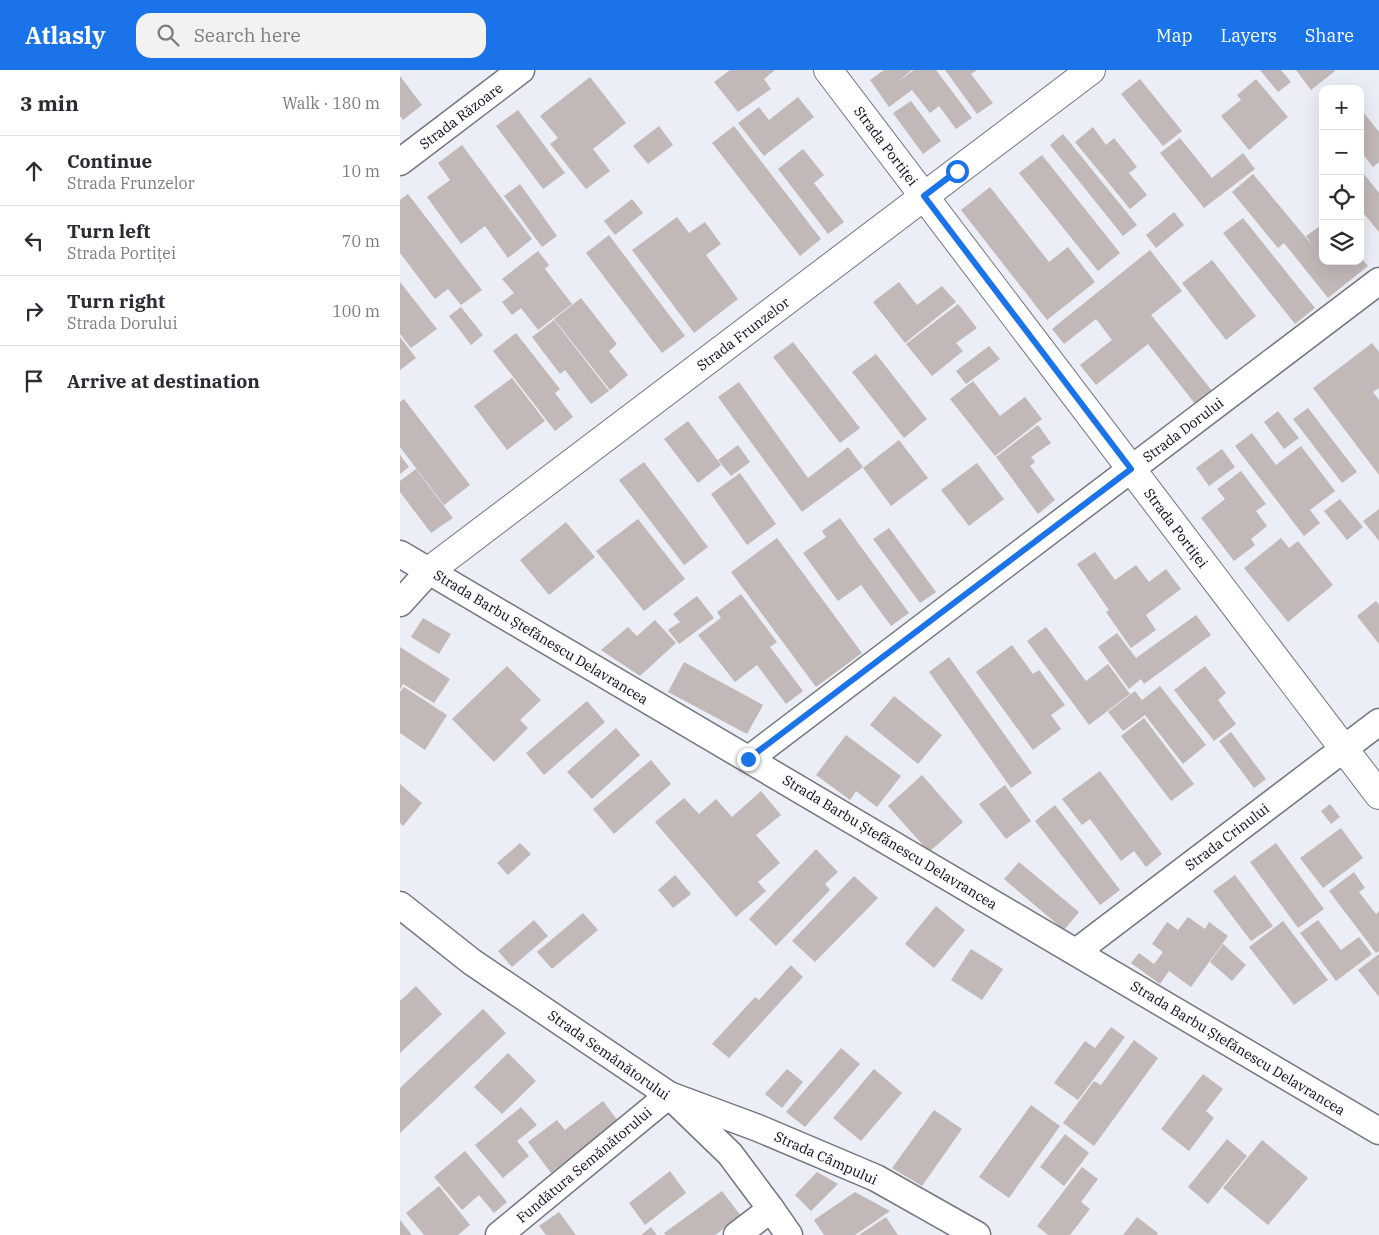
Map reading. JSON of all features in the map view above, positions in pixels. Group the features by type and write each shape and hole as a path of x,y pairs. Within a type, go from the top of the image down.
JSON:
{"street":[{"name":"Strada Răzoare","path":"400,162 521,70"},
{"name":"Strada Portiței","path":"828,70 1379,795"},
{"name":"Strada Frunzelor","path":"400,603 429,571 1091,70"},
{"name":"Strada Dorului","path":"748,759 1379,281"},
{"name":"Strada Barbu Ștefănescu Delavrancea","path":"400,554 1379,1131"},
{"name":"Strada Crinului","path":"1076,952 1379,722"},
{"name":"Strada Semănătorului","path":"400,905 472,962 669,1095 730,1154 789,1235"},
{"name":"Fundătura Semănătorului","path":"499,1235 669,1095"},
{"name":"Strada Câmpului","path":"669,1095 758,1128 876,1178 977,1235"},
{"path":"738,1235 771,1209"}],"building":[{"path":"730,70 775,70 764,79 771,89 738,112 714,82"},
{"path":"884,70 912,70 896,83 914,70 936,70 972,118 956,129 939,106 930,113 912,90 889,107 870,80"},
{"path":"945,70 977,70 971,74 993,103 977,114"},
{"path":"1260,70 1281,70 1291,82 1278,92"},
{"path":"1296,70 1334,70 1335,71 1311,90"},
{"path":"400,76 422,105 403,120 400,116"},
{"path":"590,77 626,123 593,149 610,171 586,189 550,144 558,138 540,116"},
{"path":"1140,79 1182,131 1163,146 1121,94"},
{"path":"1256,79 1288,117 1249,150 1221,116 1241,100 1237,95"},
{"path":"798,97 814,117 764,156 738,123 759,107 769,120"},
{"path":"911,101 941,141 923,154 893,113"},
{"path":"518,110 565,173 543,189 496,126"},
{"path":"1364,113 1379,132 1379,162 1373,167 1364,156"},
{"path":"659,126 673,145 648,164 633,146"},
{"path":"734,126 821,239 800,256 712,143"},
{"path":"1093,127 1106,145 1114,138 1137,167 1129,173 1147,195 1130,209 1075,142"},
{"path":"1063,134 1137,225 1123,236 1050,145"},
{"path":"1180,138 1212,178 1243,153 1255,169 1204,208 1160,153"},
{"path":"462,145 532,239 508,258 485,226 461,244 427,197 450,180 438,163"},
{"path":"803,149 824,175 814,183 844,222 828,234 778,169"},
{"path":"1042,155 1120,253 1098,271 1019,173"},
{"path":"1253,174 1313,246 1306,236 1319,227 1319,265 1364,265 1364,262 1368,266 1328,298 1284,243 1278,248 1232,192"},
{"path":"1364,174 1379,193 1379,232 1364,214"},
{"path":"520,184 557,236 542,247 504,196"},
{"path":"990,187 1049,262 1068,247 1095,282 1047,320 961,210"},
{"path":"408,194 482,290 461,305 448,289 435,299 400,253 400,200"},
{"path":"632,199 643,213 615,235 604,221"},
{"path":"1174,212 1184,225 1156,248 1146,235"},
{"path":"677,217 689,233 705,222 721,244 706,255 738,299 694,333 632,250"},
{"path":"1243,218 1315,308 1295,324 1223,233"},
{"path":"609,235 685,336 662,353 586,253"},
{"path":"1150,250 1182,291 1151,315 1213,392 1196,405 1148,344 1096,385 1080,365 1112,340 1096,319 1064,344 1052,329"},
{"path":"538,251 549,265 545,269 572,304 538,330 521,308 512,315 502,302 514,293 502,279"},
{"path":"1212,260 1256,316 1226,340 1182,283"},
{"path":"400,282 437,329 411,348 400,334"},
{"path":"899,282 917,305 942,286 956,302 905,343 873,302"},
{"path":"581,298 617,344 609,351 628,375 610,390 554,319"},
{"path":"958,304 977,328 956,343 963,351 932,376 906,344"},
{"path":"461,307 483,335 471,345 449,316"},
{"path":"554,320 609,391 591,404 565,370 560,374 532,337"},
{"path":"516,333 560,389 555,393 573,417 555,431 493,351"},
{"path":"400,337 416,358 400,370"},
{"path":"793,342 860,428 840,443 773,357"},
{"path":"1372,343 1379,352 1379,388 1373,392 1379,400 1379,475 1313,388"},
{"path":"989,346 1000,359 966,384 956,371"},
{"path":"876,354 927,419 904,438 852,372"},
{"path":"512,378 545,421 507,450 474,406"},
{"path":"973,381 1000,416 1025,397 1042,419 995,456 950,399"},
{"path":"739,382 808,478 848,447 863,467 802,512 718,397"},
{"path":"404,399 470,485 444,505 400,447 400,402"},
{"path":"1308,408 1357,472 1342,483 1293,419"},
{"path":"1278,411 1299,438 1284,449 1264,422"},
{"path":"688,421 721,465 698,483 664,439"},
{"path":"1038,425 1051,443 1031,457 1035,462 1030,466 1055,500 1038,514 996,457"},
{"path":"1252,433 1276,465 1301,446 1335,491 1310,510 1320,523 1304,536 1235,446"},
{"path":"899,440 928,478 891,506 863,468"},
{"path":"738,445 750,462 731,476 718,460"},
{"path":"1222,449 1235,467 1209,486 1196,468"},
{"path":"400,455 409,467 400,474"},
{"path":"644,462 708,547 684,565 619,480"},
{"path":"977,463 1004,499 969,526 941,490"},
{"path":"416,469 453,518 431,533 400,492 400,481"},
{"path":"1241,471 1266,504 1256,511 1267,526 1251,539 1255,545 1234,561 1201,518 1225,499 1217,489"},
{"path":"740,473 776,524 747,545 711,494"},
{"path":"1340,499 1363,527 1347,540 1324,511"},
{"path":"1379,509 1379,541 1363,521"},
{"path":"840,518 909,613 891,626 861,585 838,601 803,553 826,537 822,531"},
{"path":"638,519 685,579 644,611 596,551"},
{"path":"566,522 595,557 549,595 520,560"},
{"path":"889,528 936,592 920,603 873,539"},
{"path":"777,538 862,653 816,687 731,572"},
{"path":"1281,538 1289,548 1298,541 1333,585 1288,622 1244,568"},
{"path":"1095,552 1115,580 1136,565 1149,582 1166,569 1181,589 1146,615 1156,630 1131,648 1106,612 1109,610 1077,564"},
{"path":"741,594 777,642 770,647 803,691 786,704 757,665 735,682 698,635 721,618 717,612"},
{"path":"697,596 714,618 679,644 668,630 680,622 673,614"},
{"path":"1376,601 1379,605 1379,644 1357,616"},
{"path":"1196,615 1211,635 1144,684 1141,679 1129,689 1098,647 1117,633 1136,658"},
{"path":"423,618 451,634 439,654 411,637"},
{"path":"655,620 676,643 640,676 601,650 628,627 637,636"},
{"path":"1046,627 1086,681 1108,664 1130,694 1089,725 1027,641"},
{"path":"1012,645 1033,674 1039,670 1065,705 1051,715 1061,729 1033,750 976,672"},
{"path":"400,647 450,679 434,703 403,684 400,690"},
{"path":"949,657 1032,773 1011,788 929,672"},
{"path":"684,662 763,705 747,734 668,692"},
{"path":"507,666 541,700 520,720 528,728 494,762 452,719"},
{"path":"1205,666 1226,693 1218,700 1236,724 1214,741 1174,690"},
{"path":"1160,686 1206,745 1183,764 1145,715 1123,731 1108,712 1135,691 1142,700"},
{"path":"404,687 447,715 425,750 400,733 400,692"},
{"path":"894,696 942,735 918,764 870,725"},
{"path":"587,701 605,722 544,775 526,753"},
{"path":"1144,718 1194,784 1171,801 1121,736"},
{"path":"616,728 640,755 592,799 567,772"},
{"path":"1231,732 1266,779 1254,788 1219,741"},
{"path":"846,735 901,776 877,807 856,791 850,800 816,775"},
{"path":"651,760 671,784 614,834 593,809"},
{"path":"1100,771 1162,854 1146,867 1134,851 1121,861 1090,819 1082,825 1062,799"},
{"path":"922,775 963,822 929,852 888,806"},
{"path":"400,784 422,803 403,826 400,823"},
{"path":"1005,785 1031,821 1006,839 979,804"},
{"path":"761,791 781,815 756,835 780,863 758,882 766,891 736,917 655,822 684,798 699,814 716,799 732,817"},
{"path":"1330,804 1340,817 1331,824 1321,811"},
{"path":"1055,805 1120,890 1100,905 1035,821"},
{"path":"1341,828 1363,858 1323,888 1300,858"},
{"path":"520,843 531,854 508,875 497,863"},
{"path":"1276,843 1324,909 1298,928 1250,862"},
{"path":"816,849 838,872 825,884 830,890 776,946 749,919"},
{"path":"1019,862 1079,912 1064,930 1004,879"},
{"path":"1354,872 1365,888 1359,892 1376,914 1379,911 1379,951 1376,953 1329,891"},
{"path":"675,875 691,894 673,908 658,890"},
{"path":"1235,875 1273,926 1251,941 1213,891"},
{"path":"854,876 878,898 815,962 792,941"},
{"path":"936,906 965,930 934,968 905,944"},
{"path":"583,913 598,930 552,969 537,952"},
{"path":"1188,917 1205,929 1209,922 1228,936 1191,987 1169,971 1160,984 1131,963 1139,953 1154,964 1163,952 1152,944 1167,922 1178,930"},
{"path":"534,920 548,936 512,967 498,951"},
{"path":"1318,920 1341,950 1359,937 1372,954 1336,981 1300,933"},
{"path":"1283,921 1328,980 1294,1005 1249,947"},
{"path":"1223,944 1246,965 1232,981 1210,962"},
{"path":"971,949 1003,969 982,1000 951,980"},
{"path":"1379,954 1379,997 1358,970"},
{"path":"791,965 803,977 729,1058 712,1044 755,997 759,1000"},
{"path":"416,986 442,1014 400,1053 400,1001"},
{"path":"483,1009 506,1033 400,1133 400,1088"},
{"path":"1111,1027 1125,1037 1078,1100 1054,1083 1085,1041 1095,1048"},
{"path":"1134,1040 1158,1058 1094,1146 1063,1123 1094,1081 1101,1085"},
{"path":"841,1048 860,1064 805,1127 786,1112"},
{"path":"508,1053 536,1081 502,1114 474,1087"},
{"path":"787,1069 803,1082 782,1108 765,1094"},
{"path":"874,1069 902,1093 861,1141 833,1118"},
{"path":"1203,1074 1223,1089 1206,1111 1214,1118 1189,1151 1161,1129"},
{"path":"603,1101 618,1121 551,1173 528,1142 557,1120 565,1130"},
{"path":"1031,1105 1060,1126 1009,1198 979,1177"},
{"path":"521,1107 537,1125 517,1141 529,1156 503,1178 475,1145"},
{"path":"934,1110 962,1129 922,1186 892,1168"},
{"path":"1065,1134 1089,1153 1064,1186 1040,1167"},
{"path":"1227,1139 1247,1156 1208,1204 1188,1187"},
{"path":"1262,1140 1308,1178 1268,1225 1223,1188"},
{"path":"465,1151 507,1202 494,1213 479,1195 462,1210 434,1177"},
{"path":"1082,1167 1098,1179 1081,1202 1090,1209 1070,1235 1048,1235 1037,1226"},
{"path":"670,1171 686,1193 645,1225 629,1203"},
{"path":"817,1172 838,1184 811,1211 795,1195"},
{"path":"439,1186 470,1225 458,1235 424,1235 406,1213"},
{"path":"722,1191 741,1216 715,1235 666,1235 664,1233"},
{"path":"855,1192 890,1211 855,1235 824,1235 814,1220"},
{"path":"559,1212 576,1235 546,1235 539,1226"},
{"path":"886,1217 898,1235 859,1235"},
{"path":"1137,1217 1158,1233 1157,1235 1123,1235"},
{"path":"400,1220 412,1235 400,1235"},
{"path":"651,1227 657,1235 641,1235"}],"route":[{"path":"748,759 1131,469 924,196 957,171"}]}
